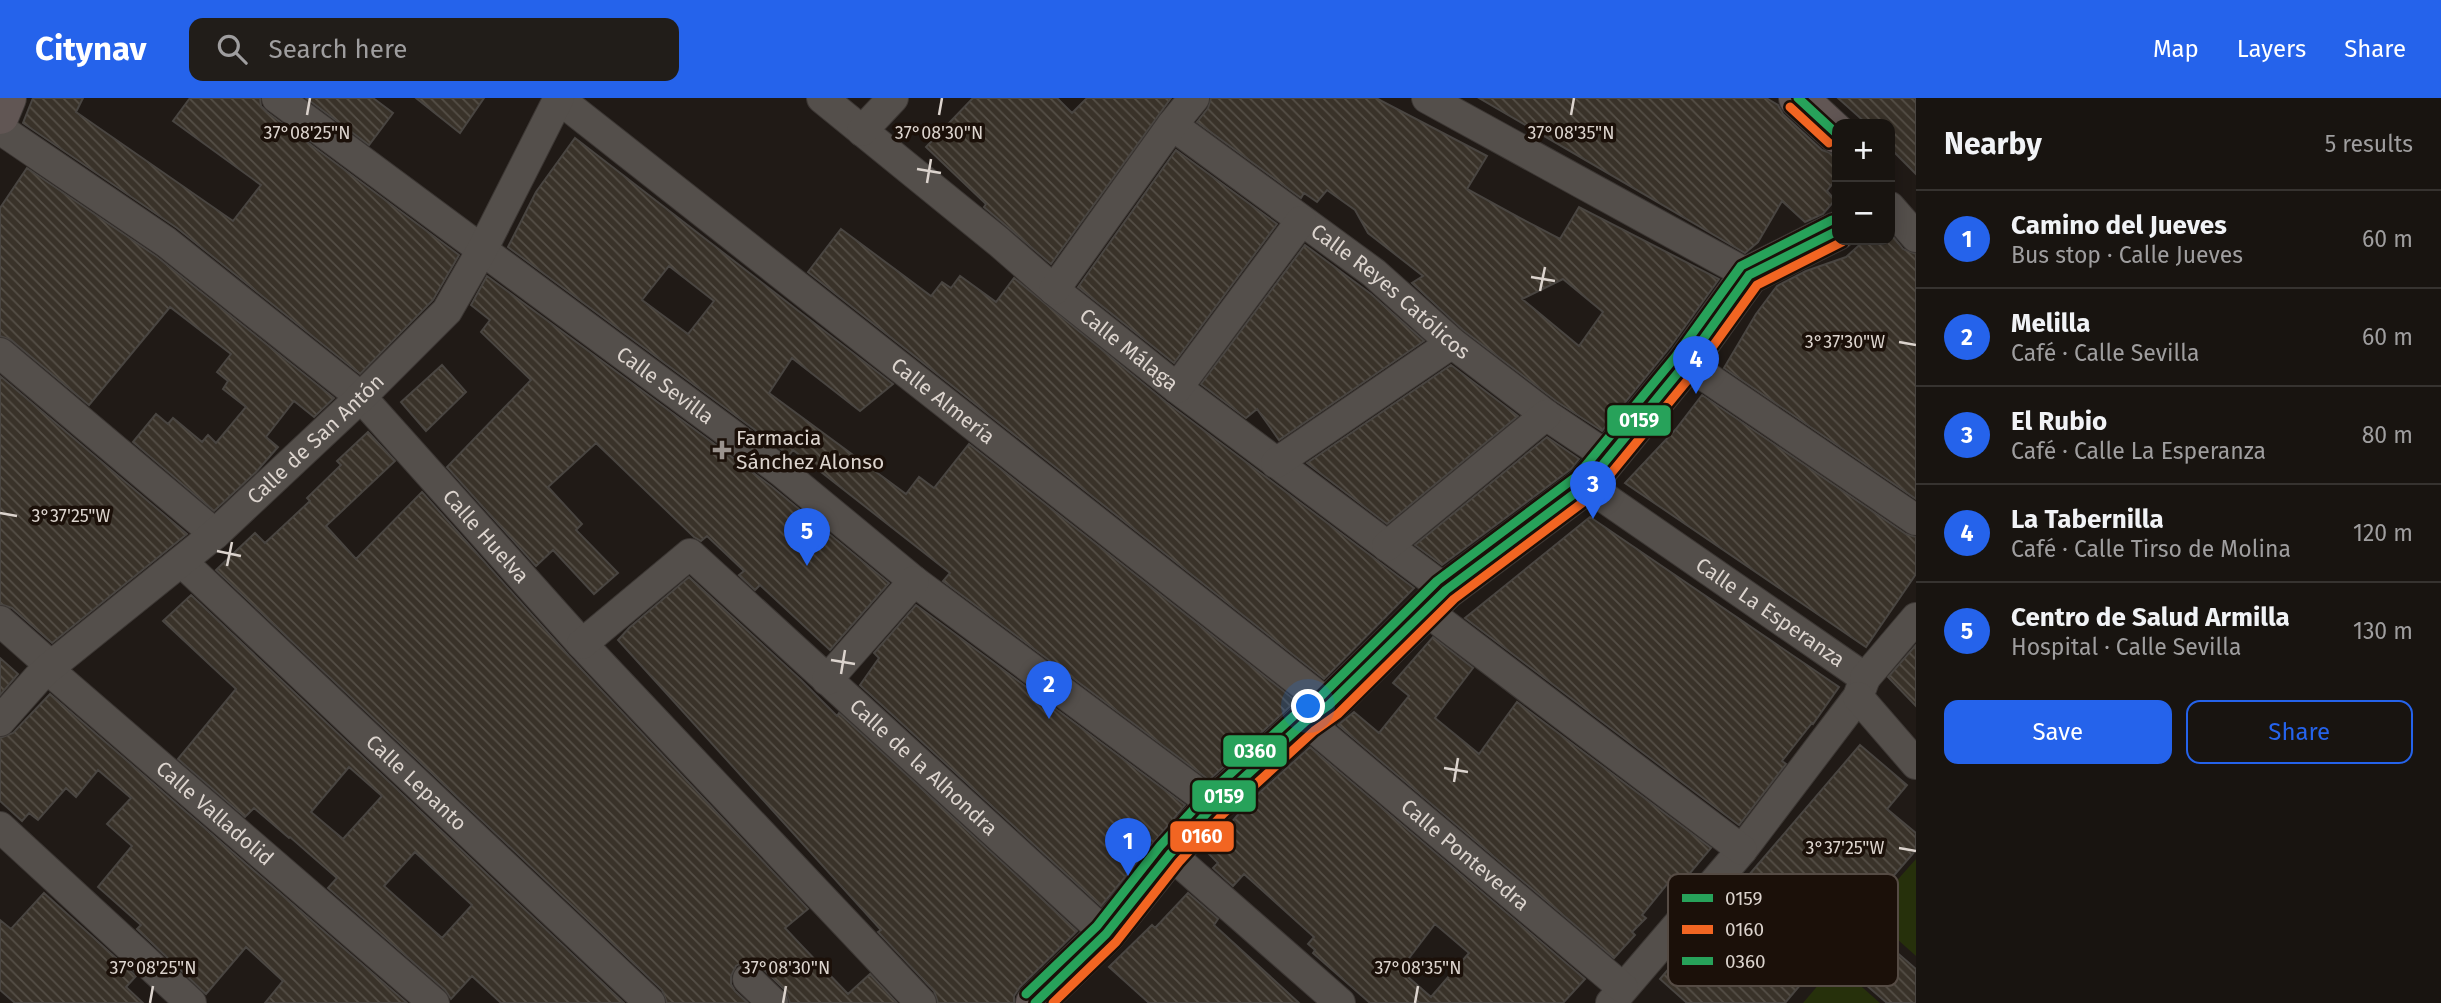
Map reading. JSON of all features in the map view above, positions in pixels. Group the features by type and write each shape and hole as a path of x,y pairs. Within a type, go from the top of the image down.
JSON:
{"main road":[{"path":"0,115 7,98"},
{"path":"1798,98 1832,129"},
{"path":"1035,1003 1106,934 1170,854 1214,805 1318,713 1435,600 1598,472 1686,363 1749,275 1832,234"}],"street":[{"name":"Calle Sevilla","path":"277,98 782,472 914,581 1214,805"},
{"name":"Calle de San Antón","path":"0,722 51,666 215,534 361,397 447,311 482,250 558,98"},
{"name":"Calle Almería","path":"558,98 1318,713"},
{"name":"Calle Málaga","path":"822,98 1177,388 1387,546 1435,600 1742,850"},
{"path":"862,131 893,98"},
{"path":"1054,290 1194,98"},
{"path":"1427,98 1749,275"},
{"name":"Calle Reyes Católicos","path":"1172,125 1374,273 1452,343 1546,415 1598,472"},
{"name":"Calle Huelva","path":"0,129 166,242 361,397 582,644 920,1003"},
{"path":"1895,202 1916,221"},
{"path":"1895,213 1916,237"},
{"path":"1177,388 1301,221"},
{"path":"1276,463 1452,343"},
{"path":"0,353 215,534"},
{"path":"1686,363 1916,520"},
{"path":"1387,546 1546,415"},
{"name":"Calle La Esperanza","path":"1598,472 1862,688 1916,764"},
{"name":"Calle de la Alhondra","path":"582,644 690,554 1106,934"},
{"name":"Calle Lepanto","path":"181,562 650,1003"},
{"path":"827,680 914,581"},
{"path":"1721,874 1916,618"},
{"name":"Calle Valladolid","path":"0,621 51,666 57,677 434,1003"},
{"name":"Calle Pontevedra","path":"1318,713 1617,996"},
{"path":"0,827 191,1003"},
{"path":"1170,854 1340,1003"},
{"path":"1617,996 1668,936"},
{"path":"748,979 773,1003"}],"green space":[{"path":"1916,859 1916,956 1898,940 1898,879"},
{"path":"1817,986 1861,986 1880,1003 1803,1003"}],"building":[{"path":"33,98 83,98 76,112 233,221 261,185 173,121 190,98 260,98 261,106 267,112 459,255 433,300 360,374 177,228 23,123"},
{"path":"306,98 373,98 393,113 369,145"},
{"path":"416,98 484,98 460,133"},
{"path":"973,98 1057,98 1072,113 1087,98 1171,98 1051,264 984,207 986,204 926,147"},
{"path":"1211,98 1376,98 1487,156 1467,189 1518,217 1560,239 1579,207 1719,279 1671,346 1602,431 1556,401 1463,330 1412,283 1423,276 1368,233 1355,210 1327,190 1317,202 1304,193 1301,198 1197,122 1208,108","holes":["1563,279 1603,312 1579,346 1522,299"]},
{"path":"1479,98 1766,98 1778,105 1783,114 1822,150 1832,153 1832,184 1827,191 1832,197 1832,204 1823,214 1805,222 1782,201 1758,242 1745,253"},
{"path":"1838,98 1916,98 1916,174 1895,153 1895,119 1861,119"},
{"path":"575,138 893,384 860,411 792,358 769,393 906,494 919,477 934,488 969,444 1296,701 1209,780 943,581 950,573 793,450 789,455 508,247 536,192","holes":["669,266 714,301 688,334 642,300"]},
{"path":"1176,150 1277,224 1174,363 1078,287"},
{"path":"27,168 156,256 334,398 314,417 294,401 266,437 278,447 256,472 214,511 133,442 156,414 168,424 173,418 202,442 208,435 216,443 246,407 223,389 228,381 217,372 231,354 170,307 89,405 11,340 0,336 0,208"},
{"path":"841,229 931,296 942,282 951,288 960,276 996,302 1014,278 1166,402 1414,588 1324,679 808,272"},
{"path":"1895,239 1903,249 1916,254 1916,499 1724,368 1756,314 1777,286 1806,271 1846,257 1859,245 1895,245"},
{"path":"1305,245 1371,294 1424,341 1279,440 1257,409 1246,418 1201,384"},
{"path":"487,276 771,486 889,583 830,650 760,585 755,590 739,575 744,571 707,536 701,541 694,537 596,443 548,487 582,524 576,530 618,573 594,594 553,550 536,566 447,467 531,380 481,332 490,320 471,305"},
{"path":"442,365 466,392 426,431 401,402"},
{"path":"1451,365 1518,416 1387,524 1307,463"},
{"path":"0,376 187,534 52,643 12,608 0,604"},
{"path":"1702,395 1906,534 1916,537 1916,574 1866,647 1625,483 1676,429"},
{"path":"368,432 395,461 326,526 356,559 422,492 569,656 808,909 785,928 848,994 870,974 897,1003 790,1003 785,990 760,966 743,962 736,966 731,976 731,984 748,1003 667,1003 662,990 216,570 255,533 265,543 310,501 307,498 341,465 337,461"},
{"path":"1547,437 1579,459 1571,469 1442,565 1415,545"},
{"path":"1590,517 1839,687 1782,761 1786,764 1739,825 1465,618"},
{"path":"689,577 837,716 839,713 1077,931 1020,987 1014,996 1014,1003 938,1003 934,991 878,932 881,930 618,640"},
{"path":"191,595 624,1003 501,1003 472,976 451,999 445,990 328,888 337,878 254,808 245,817 178,759 236,689 163,621","holes":["349,767 382,796 343,839 311,812","415,852 472,905 442,938 384,886"]},
{"path":"916,605 1185,805 1101,906 860,685 879,658 874,653"},
{"path":"1433,637 1473,668 1435,718 1479,754 1517,702 1711,848 1689,874 1668,874 1668,883 1642,915 1646,918 1632,932 1635,935 1614,958 1338,725 1354,712 1379,733 1409,696 1393,683"},
{"path":"1916,645 1916,706 1888,677"},
{"path":"0,658 18,674 0,695"},
{"path":"50,694 407,1003 265,1003 283,981 246,947 206,994 137,929 141,925 98,887 132,846 107,824 131,798 98,770 76,797 66,788 38,820 29,813 22,821 0,801 0,738 13,733"},
{"path":"1860,745 1907,785 1887,809 1916,833 1916,850 1895,874 1750,874"},
{"path":"1310,747 1585,979 1563,1003 1370,1003 1313,953 1315,950 1308,944 1314,937 1244,874 1233,886 1213,868 1218,863 1204,849 1224,827 1226,829 1246,805","holes":["1435,924 1469,953 1431,997 1400,970"]},
{"path":"44,893 136,976 126,987 143,1003 15,1003 0,990 0,920 11,929"},
{"path":"1188,893 1218,919 1214,925 1299,1003 1149,1003 1109,967 1152,925 1155,928"},
{"path":"1898,953 1916,969 1916,1003 1887,1003 1867,986 1898,986"},
{"path":"1668,970 1668,986 1799,986 1785,1003 1687,1003 1660,979"}],"transit line":[{"name":"0159","path":"1798,98 1832,129"},
{"name":"0160","path":"1790,107 1829,143"},
{"name":"0360","path":"1026,994 1097,926 1160,846 1206,796 1298,712 1321,696 1437,581 1577,476 1676,356 1741,266 1832,220"},
{"name":"0159","path":"1035,1003 1106,934 1170,854 1214,805 1306,721 1329,705 1446,590 1586,485 1686,363 1749,275 1832,234"},
{"name":"0160","path":"1053,1003 1116,942 1179,862 1223,814 1314,731 1338,714 1454,599 1594,494 1695,371 1757,285 1836,245"}],"place":[{"name":"La Tabernilla","path":"1696,394"},
{"name":"Farmacia Sánchez Alonso","path":"722,450"},
{"name":"El Rubio","path":"1593,519"},
{"name":"Centro de Salud Armilla","path":"807,566"},
{"name":"Melilla","path":"1049,719"},
{"name":"Camino del Jueves","path":"1128,876"}]}
